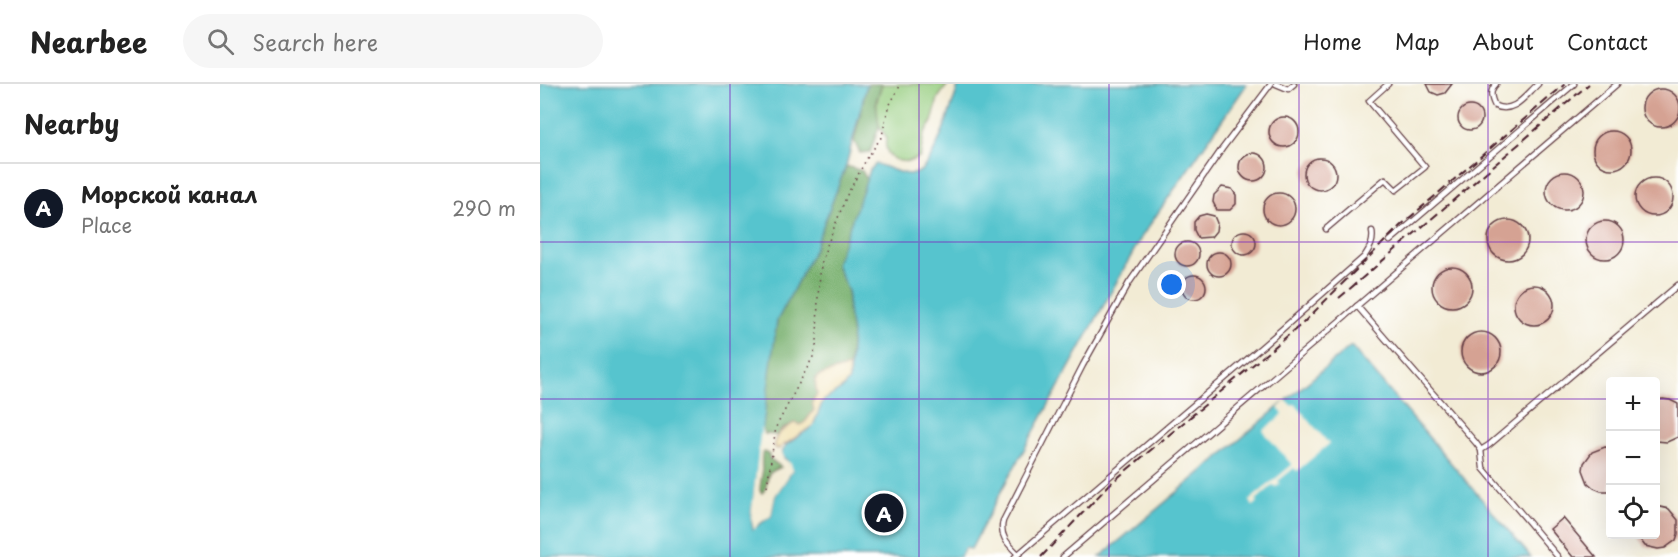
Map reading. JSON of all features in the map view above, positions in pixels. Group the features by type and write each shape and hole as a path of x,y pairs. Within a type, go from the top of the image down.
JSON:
{"lane":[{"path":"1271,84 1222,149 1130,283 1083,365 1003,521 1001,529 1003,536 1016,556 1238,368 1364,257 1370,248 1373,238 1372,231"},
{"path":"1276,84 1288,89 1294,84"},
{"path":"1326,229 1385,179 1396,190 1425,167 1369,101 1388,84"},
{"path":"1496,84 1491,98 1495,106 1503,110 1512,108 1538,84"},
{"path":"1390,242 1574,84"},
{"path":"1064,557 1617,84"},
{"path":"1480,450 1489,445 1678,285"},
{"path":"1357,306 1480,450 1484,468 1558,557"}],"path":[{"path":"767,486 776,427 814,355 817,342 821,265 826,248 850,191 882,136 888,108 901,84"}],"green space":[{"path":"867,84 882,84 876,101 879,127 870,152 860,153 854,141"},
{"path":"882,84 948,84 938,98 932,122 924,134 920,157 910,161 900,161 888,153 886,137 880,127 876,109"},
{"path":"846,166 862,171 867,180 836,264 848,291 852,333 849,366 818,376 815,380 817,395 813,399 814,410 806,421 801,425 794,423 782,429 777,435 765,434 761,428 777,321 813,252"},
{"path":"765,452 781,467 769,473 765,490 762,493 760,491 762,453"}],"sand":[{"path":"849,366 849,380 843,388 823,401 813,426 778,449 774,447 780,432 794,423 801,425 814,410 812,402 817,395 815,380 818,376"}],"water":[{"path":"540,84 867,84 846,166 813,252 777,321 751,517 753,529 771,516 775,496 792,471 787,460 783,458 782,451 785,446 813,426 823,401 843,388 849,380 852,333 848,291 836,264 870,170 876,164 907,174 917,173 923,168 930,159 942,133 959,84 1247,84 1142,236 971,549 965,548 960,557 540,557"},
{"path":"1351,346 1531,557 1100,557"}],"pier":[{"path":"1286,400 1292,406 1295,404 1329,444 1297,471 1294,468 1278,481 1280,483 1276,487 1273,485 1256,500 1258,502 1253,506 1249,501 1292,465 1263,431 1283,414 1278,408"},
{"path":"761,428 764,432 755,523 768,515 773,495 789,470 789,465 781,461 778,455 782,446 785,446 782,451 783,458 791,464 792,471 775,496 771,516 759,523 754,530 751,517"}],"building":[{"path":"1427,84 1452,84 1445,93 1438,95 1431,92"},
{"path":"1661,89 1668,91 1678,101 1678,115 1668,125 1661,127 1654,125 1644,115 1642,108 1644,101 1654,91"},
{"path":"1470,106 1475,107 1481,113 1481,123 1475,129 1470,130 1465,129 1459,123 1458,118 1459,113 1465,107"},
{"path":"1284,117 1294,122 1299,132 1294,142 1284,147 1274,142 1269,132 1274,122"},
{"path":"1612,131 1619,132 1625,137 1630,143 1630,157 1625,163 1619,168 1612,169 1605,168 1599,163 1594,157 1593,150 1594,143 1599,137 1605,132"},
{"path":"1253,153 1263,157 1267,167 1263,177 1253,181 1243,177 1239,167 1243,157"},
{"path":"1320,158 1332,162 1336,174 1332,186 1320,190 1308,186 1304,174 1308,162"},
{"path":"1565,172 1572,173 1578,178 1583,184 1583,198 1578,204 1572,209 1565,210 1558,209 1552,204 1547,198 1546,191 1547,184 1552,178 1558,173"},
{"path":"1654,178 1661,179 1667,184 1672,190 1672,204 1667,210 1661,215 1654,216 1647,215 1641,210 1636,204 1635,197 1636,190 1641,184 1647,179"},
{"path":"1222,187 1232,189 1236,195 1236,204 1230,210 1217,210 1213,202 1214,195"},
{"path":"1279,193 1291,197 1295,209 1291,221 1279,225 1267,221 1263,209 1267,197"},
{"path":"1206,214 1214,216 1217,223 1216,231 1211,237 1198,238 1194,230 1194,222 1199,216"},
{"path":"1508,220 1522,226 1528,240 1522,254 1508,260 1494,254 1488,240 1494,226"},
{"path":"1605,221 1612,222 1618,227 1623,233 1623,247 1618,253 1612,258 1605,259 1598,258 1592,253 1587,247 1586,240 1587,233 1592,227 1598,222"},
{"path":"1244,231 1249,232 1255,238 1255,248 1249,254 1244,255 1239,254 1233,248 1232,243 1233,238 1239,232"},
{"path":"1187,242 1196,245 1199,254 1196,263 1187,266 1178,263 1175,254 1178,245"},
{"path":"1219,252 1224,253 1230,259 1230,269 1224,275 1219,276 1214,275 1208,269 1207,264 1208,259 1214,253"},
{"path":"1452,267 1466,273 1472,287 1466,301 1452,307 1438,301 1432,287 1438,273"},
{"path":"1194,275 1199,276 1205,282 1205,292 1199,298 1194,299 1189,298 1183,292 1182,287 1183,282 1189,276"},
{"path":"1534,285 1548,291 1554,305 1548,319 1534,325 1520,319 1514,305 1520,291"},
{"path":"1481,332 1495,338 1501,352 1495,366 1481,372 1467,366 1461,352 1467,338"},
{"path":"1660,399 1670,400 1678,404 1678,437 1667,442 1660,441"},
{"path":"1606,447 1606,491 1594,488 1588,483 1583,470 1584,463 1592,452"},
{"path":"1660,507 1669,509 1678,520 1676,540 1665,548 1645,546 1640,539 1660,539"},
{"path":"1563,518 1596,557 1573,557 1550,529"}],"railway":[{"path":"1041,557 1110,484 1303,323 1400,226 1565,84"},
{"path":"1339,298 1589,84"}],"place":[{"name":"Морской канал","path":"884,513"}]}
